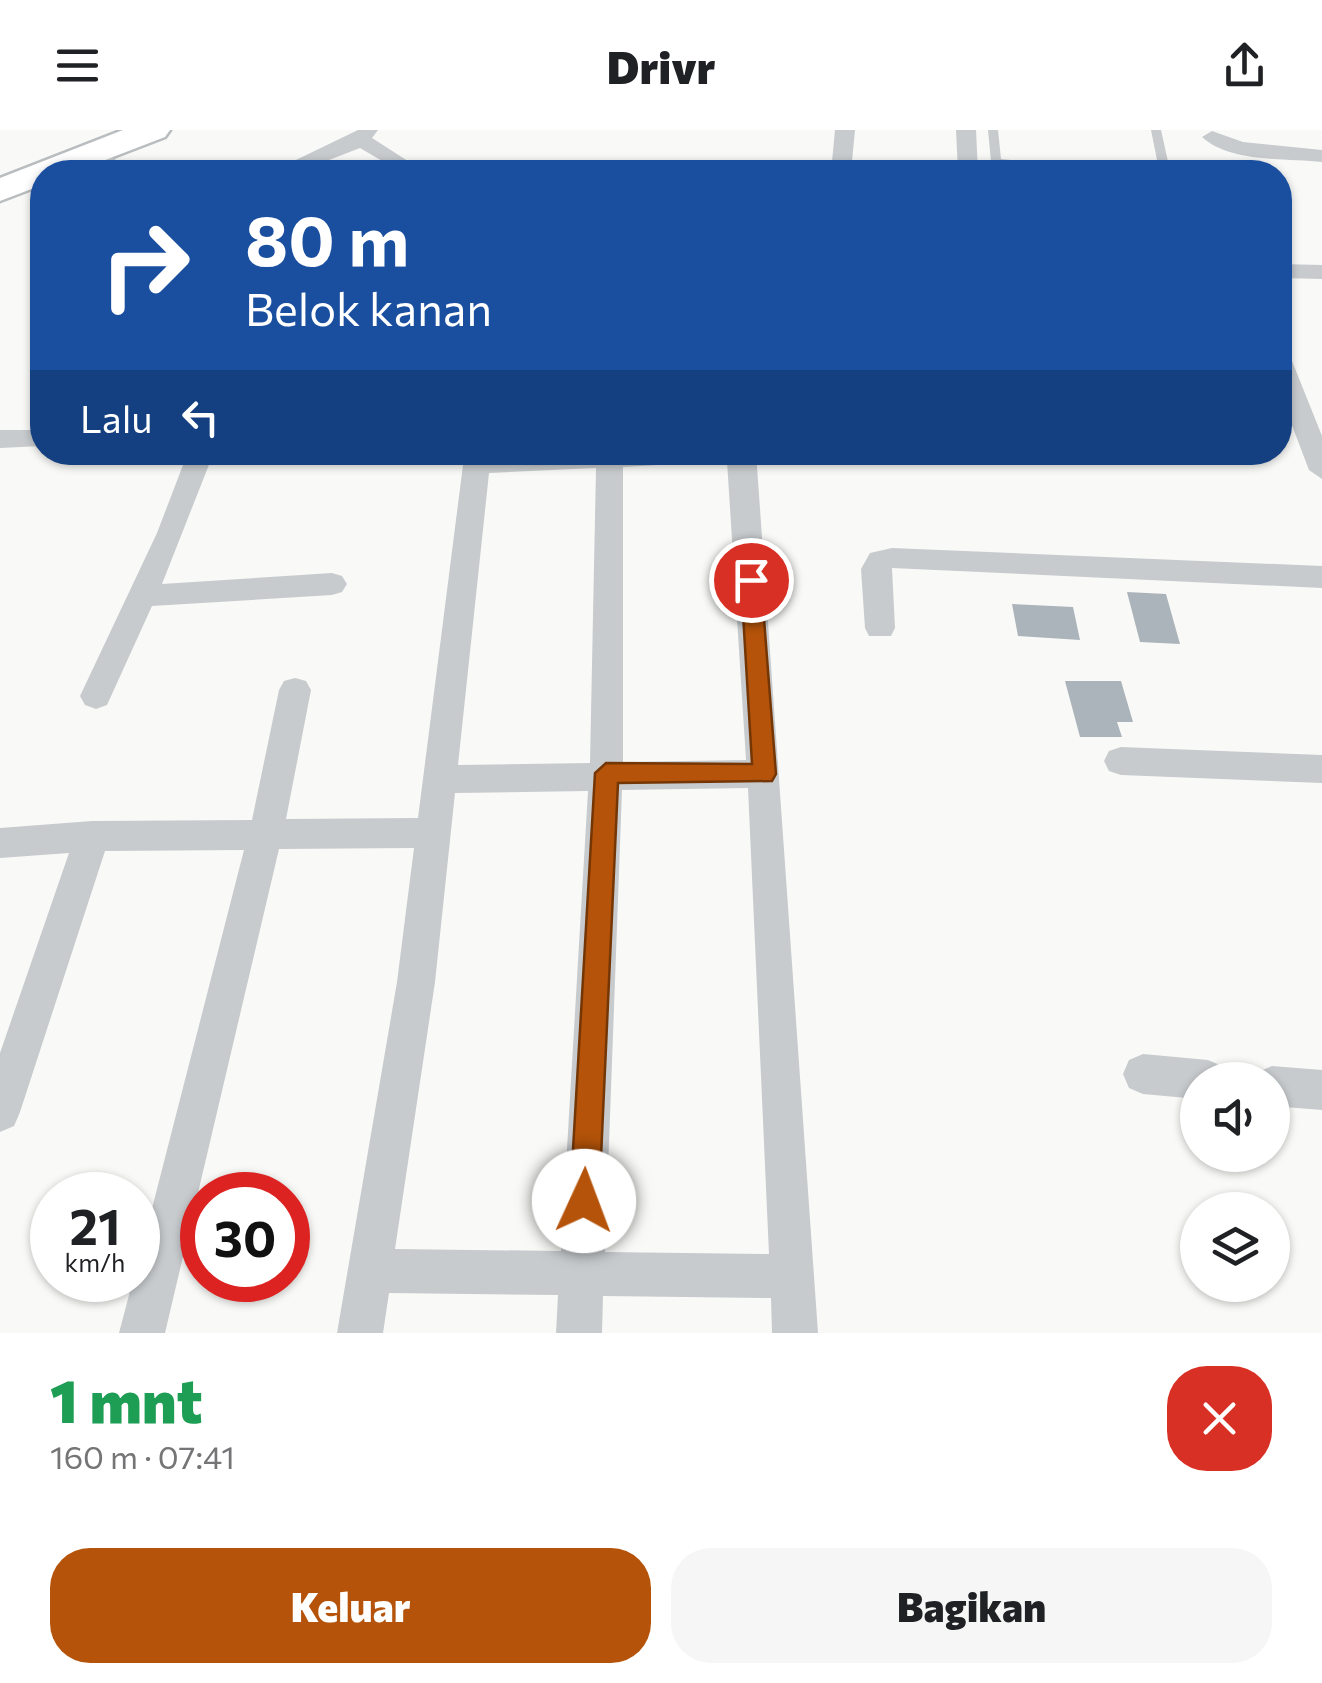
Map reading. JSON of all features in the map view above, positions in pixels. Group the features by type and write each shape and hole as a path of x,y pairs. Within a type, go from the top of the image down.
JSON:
{"highway":[{"path":"76,160 153,130"},
{"path":"0,190 30,178"}],"street":[{"path":"842,160 846,130"},
{"path":"966,130 967,160"},
{"path":"1215,160 1212,133 1253,150 1322,156"},
{"path":"309,160 364,135 398,160"},
{"path":"95,152 107,160"},
{"path":"1292,271 1322,272"},
{"path":"1292,392 1322,470"},
{"path":"0,439 30,438"},
{"path":"96,696 144,596 196,465"},
{"path":"360,1333 435,833 476,466 489,465"},
{"path":"578,1333 606,773 609,465"},
{"path":"743,465 794,1333"},
{"path":"880,628 874,568 880,560 892,558 1322,577"},
{"path":"144,596 332,584"},
{"path":"142,1333 266,833 295,690"},
{"path":"1121,760 1322,769"},
{"path":"439,779 606,773 764,774"},
{"path":"0,843 92,836 435,833"},
{"path":"0,1112 92,836"},
{"path":"1142,1074 1180,1077"},
{"path":"1290,1087 1322,1090"},
{"path":"370,1271 791,1276"}],"lane":[{"path":"992,130 996,160"},
{"path":"1156,130 1163,160"}],"building":[{"path":"1127,592 1166,594 1180,644 1140,642"},
{"path":"1012,604 1073,607 1080,640 1018,636"},
{"path":"1065,681 1121,681 1133,722 1117,722 1122,737 1080,737"}],"route":[{"path":"584,1201 606,773 764,774 751,580"}]}
